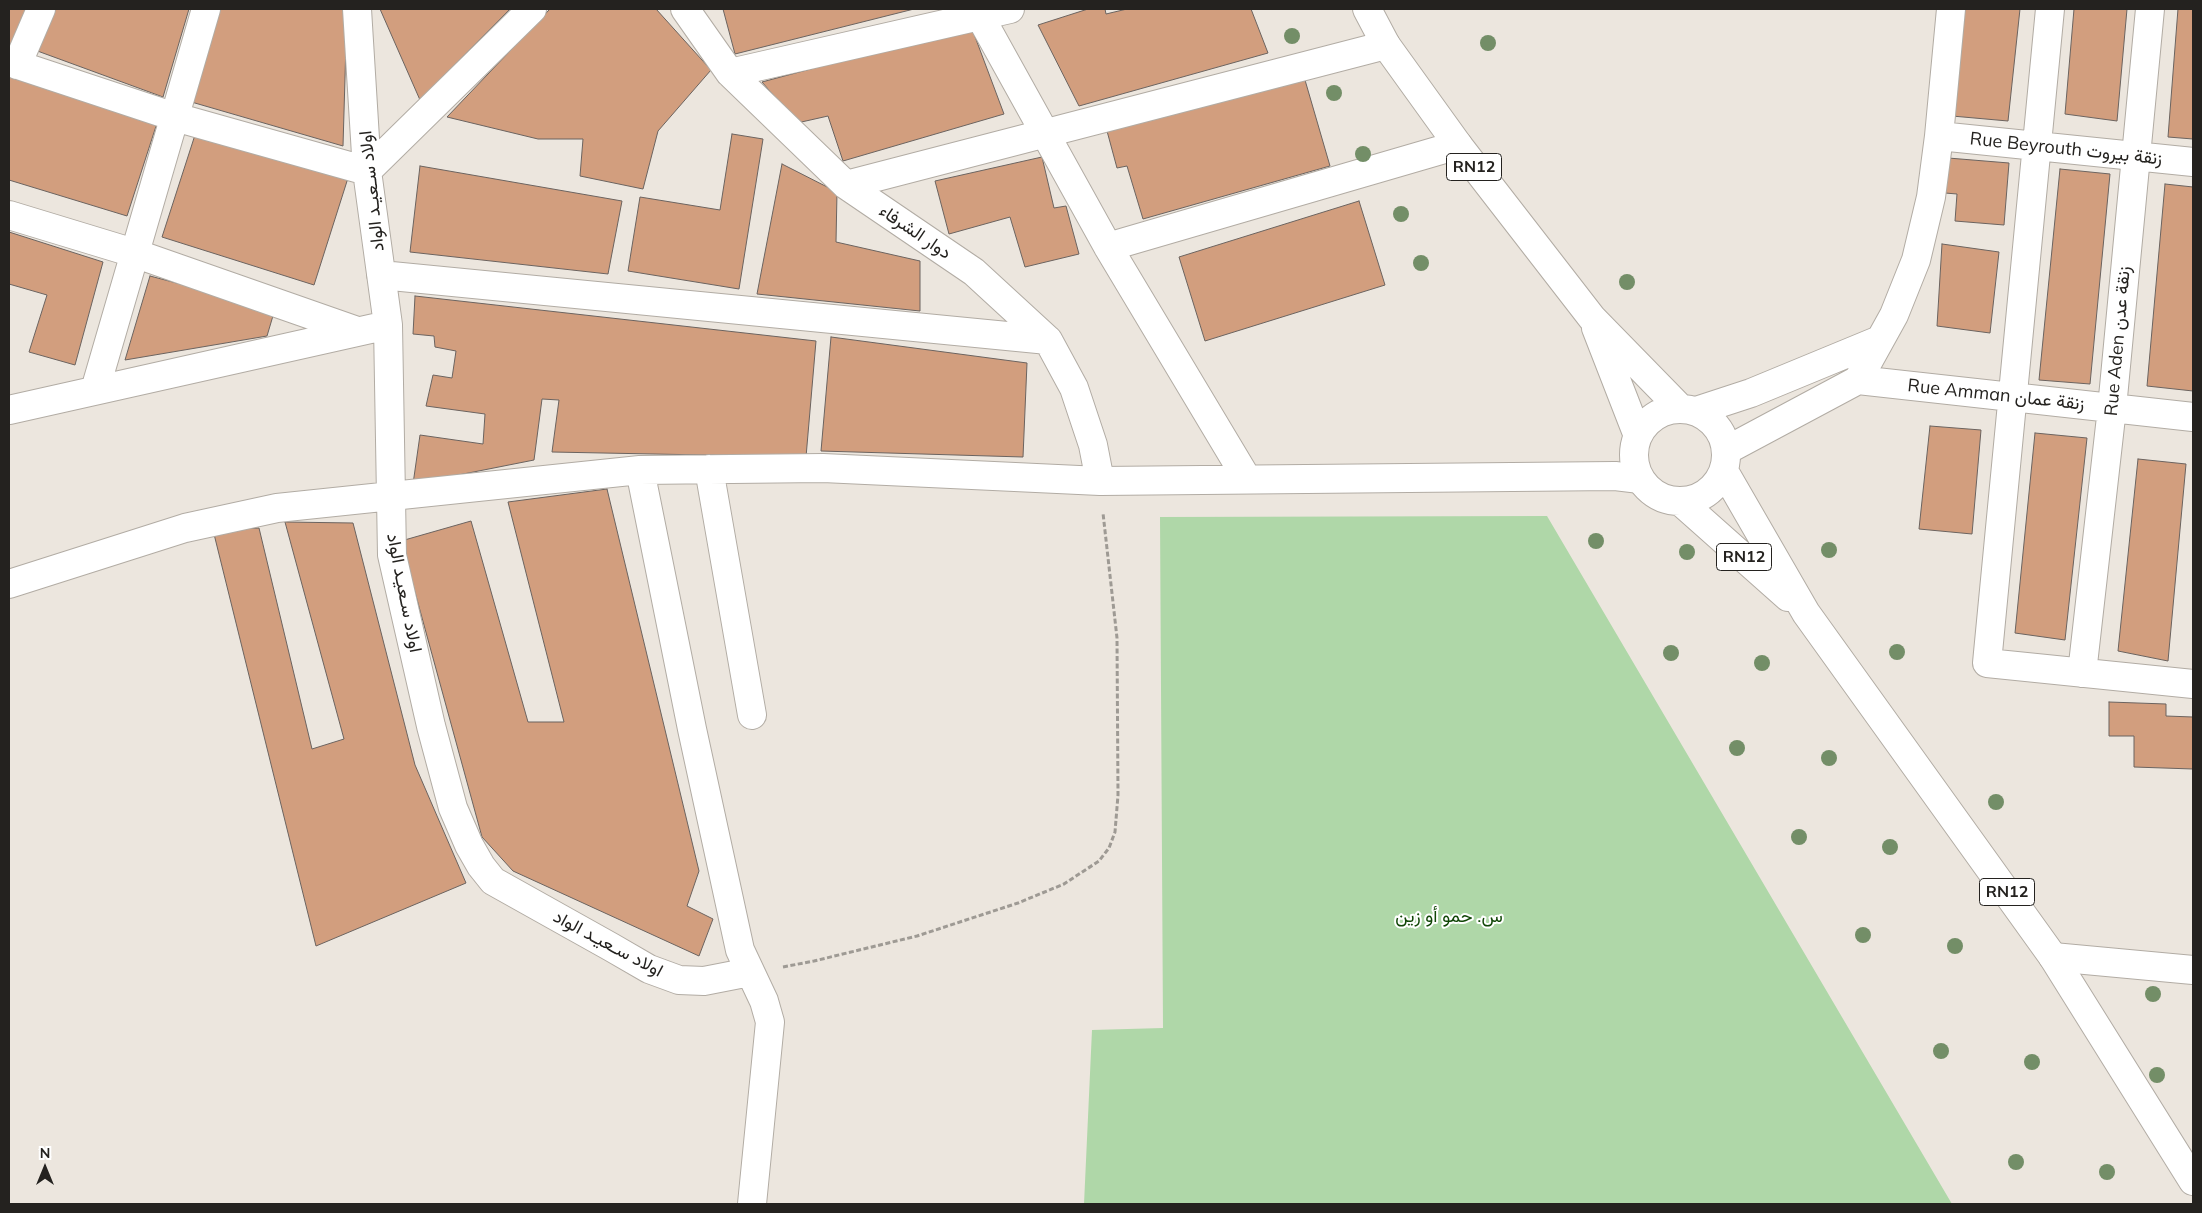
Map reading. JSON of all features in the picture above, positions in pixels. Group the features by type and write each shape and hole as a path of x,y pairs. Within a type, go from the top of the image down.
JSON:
{"street":[{"path":"41,9 13,63 175,117 367,170 532,9"},
{"path":"95,390 206,9"},
{"name":"اولاد سـعيـد الواد","path":"356,9 367,170 388,325 392,555 431,726 453,808 469,845 481,866 493,881 649,968 679,980 704,981 750,972"},
{"name":"دوار الشرفاء","path":"685,9 730,73 846,185 974,272 1048,340 1074,388 1093,445 1100,482"},
{"path":"730,73 977,12 1010,9"},
{"name":"RN12","path":"1367,9 1386,44 1458,145 1592,318 1688,410 1711,420 1722,434 1726,461 1806,613 2054,957 2193,1181"},
{"path":"1681,502 1700,498 1714,487 1726,461 1858,380 1894,315 1916,260 1931,197 1939,136 1950,9"},
{"path":"2050,9 1987,664 2193,684"},
{"name":"Rue Aden زنقة عدن","path":"2082,673 2112,408 2134,156 2150,9"},
{"path":"977,12 1108,247 1247,479"},
{"path":"846,185 1044,135 1386,44"},
{"name":"Rue Beyrouth زنقة بيروت","path":"1939,136 2193,162"},
{"path":"1108,247 1458,145"},
{"path":"9,215 134,253 357,331"},
{"path":"382,275 1048,340"},
{"name":"RN12","path":"1592,318 1638,436 1634,450 1635,465 1640,478 1651,492 1665,499 1681,502 1806,613"},
{"path":"9,410 388,325"},
{"path":"1638,436 1648,421 1663,412 1688,410 1751,393 1878,341"},
{"name":"Rue Amman زنقة عمان","path":"1858,380 2193,417"},
{"path":"709,468 752,715"},
{"path":"9,584 184,528 277,508 640,470 823,468 1100,482 1605,476 1640,478"},
{"path":"640,470 692,729 740,950 764,1001 770,1022 752,1204"},
{"path":"2054,957 2193,970"}],"path":[{"path":"750,972 814,962 917,936 1018,902 1064,884 1099,861 1109,848 1115,832 1118,795 1117,638 1100,482"}],"green space":[{"name":"س. حمو أو زين","path":"1547,516 1952,1204 1084,1204 1092,1030 1163,1028 1160,517"}],"building":[{"path":"9,9 27,9 11,46 9,45"},
{"path":"50,9 189,9 163,97 32,49"},
{"path":"216,9 347,9 343,146 188,101"},
{"path":"380,9 510,9 420,100"},
{"path":"550,9 656,9 711,70 658,131 643,189 580,176 583,139 538,139 447,117"},
{"path":"723,9 914,9 735,54"},
{"path":"1088,9 1105,9 1106,14 1127,9 1251,9 1268,53 1079,106 1038,25"},
{"path":"1962,9 2020,9 2008,121 1952,116"},
{"path":"2074,9 2127,9 2117,121 2065,114"},
{"path":"2178,9 2193,9 2193,139 2168,137"},
{"path":"971,26 1004,114 843,161 828,116 797,123 762,82"},
{"path":"9,74 158,120 127,216 9,180"},
{"path":"1305,80 1330,166 1143,219 1127,166 1117,168 1107,131"},
{"path":"732,134 763,139 739,289 628,271 640,197 720,210"},
{"path":"195,135 348,178 314,285 162,237"},
{"path":"1042,157 1054,208 1066,206 1079,254 1025,267 1010,217 949,234 935,181"},
{"path":"1948,158 2009,163 2004,225 1955,221 1957,194 1945,193"},
{"path":"782,164 837,192 836,242 920,261 920,311 757,294"},
{"path":"420,166 622,201 608,274 410,252"},
{"path":"2060,169 2110,174 2090,384 2039,380"},
{"path":"2165,184 2193,187 2193,391 2147,386"},
{"path":"1359,201 1385,285 1205,341 1179,257"},
{"path":"9,232 103,262 75,365 29,352 47,295 9,284"},
{"path":"1942,244 1999,252 1990,333 1937,326"},
{"path":"150,276 275,309 267,336 125,360"},
{"path":"415,296 816,341 806,457 552,452 559,400 542,399 534,460 413,484 420,435 483,444 485,414 426,406 433,375 452,378 456,351 435,347 434,336 413,334"},
{"path":"831,337 1027,363 1023,457 821,451"},
{"path":"1930,426 1981,430 1972,534 1919,529"},
{"path":"2035,433 2087,438 2065,640 2015,633"},
{"path":"2138,459 2186,464 2168,661 2118,651"},
{"path":"607,489 699,871 687,906 713,919 699,956 513,871 482,837 401,541 471,521 528,722 564,722 508,502"},
{"path":"285,522 353,523 415,765 466,883 316,946 213,530 259,528 312,749 344,739"},
{"path":"2109,702 2166,704 2166,716 2193,717 2193,769 2134,767 2134,736 2109,736"}]}
